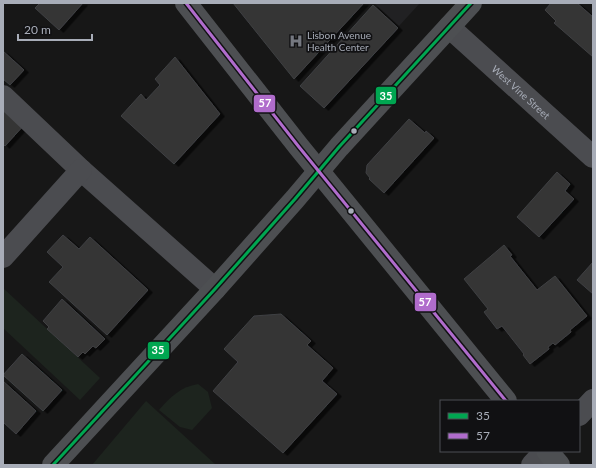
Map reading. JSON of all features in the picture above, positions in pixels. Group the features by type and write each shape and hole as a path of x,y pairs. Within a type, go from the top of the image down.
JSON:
{"main road":[{"path":"186,3 319,171 505,400"},
{"path":"53,465 214,289 319,171 338,147 471,3"},
{"path":"547,452 560,465"}],"street":[{"name":"West Vine Street","path":"449,27 591,150"},
{"path":"3,96 81,170 214,289"},
{"path":"3,257 81,170"},
{"path":"580,414 593,400"},
{"path":"532,465 545,452"}],"shaded area":[{"path":"374,3 420,3 399,26"},
{"path":"3,288 100,378 80,400 3,328"},
{"path":"198,384 208,392 212,408 192,430 180,427 159,410 168,400 181,390"},
{"path":"146,401 216,465 92,465"}],"building":[{"path":"40,3 83,3 59,30 35,8"},
{"name":"Lisbon Avenue Health Center","path":"233,3 364,3 294,79"},
{"path":"551,3 577,3 593,17 593,57 554,23 556,21 545,10"},
{"path":"373,5 398,28 324,108 300,86"},
{"path":"3,51 24,70 10,85 3,79"},
{"path":"175,57 220,114 174,164 121,116 141,94 146,100 160,85 155,79"},
{"path":"3,103 25,124 5,146 3,144"},
{"path":"409,119 425,133 426,131 434,138 384,193 369,179 370,178 366,173 367,165"},
{"path":"557,172 570,184 565,191 574,199 539,237 517,217"},
{"path":"63,235 79,249 90,237 148,290 107,335 49,282 63,267 47,252"},
{"path":"504,245 512,255 510,256 537,290 555,276 587,316 570,330 571,332 555,345 553,343 548,347 549,349 530,364 502,326 497,329 484,312 488,309 464,279"},
{"path":"593,262 593,294 577,280"},
{"path":"62,299 105,339 96,348 93,346 85,354 83,352 78,357 47,329 49,327 43,321"},
{"path":"281,314 311,341 307,345 333,368 322,381 337,394 283,453 213,391 238,362 224,349 254,316"},
{"path":"22,354 62,390 43,411 3,375"},
{"path":"3,381 36,411 16,434 3,422"}],"transit line":[{"name":"57","path":"186,3 299,147 505,400"},
{"name":"35","path":"53,465 215,289 339,147 471,3"}],"place":[{"name":"Lisbon Avenue Health Center","path":"296,41"}]}
